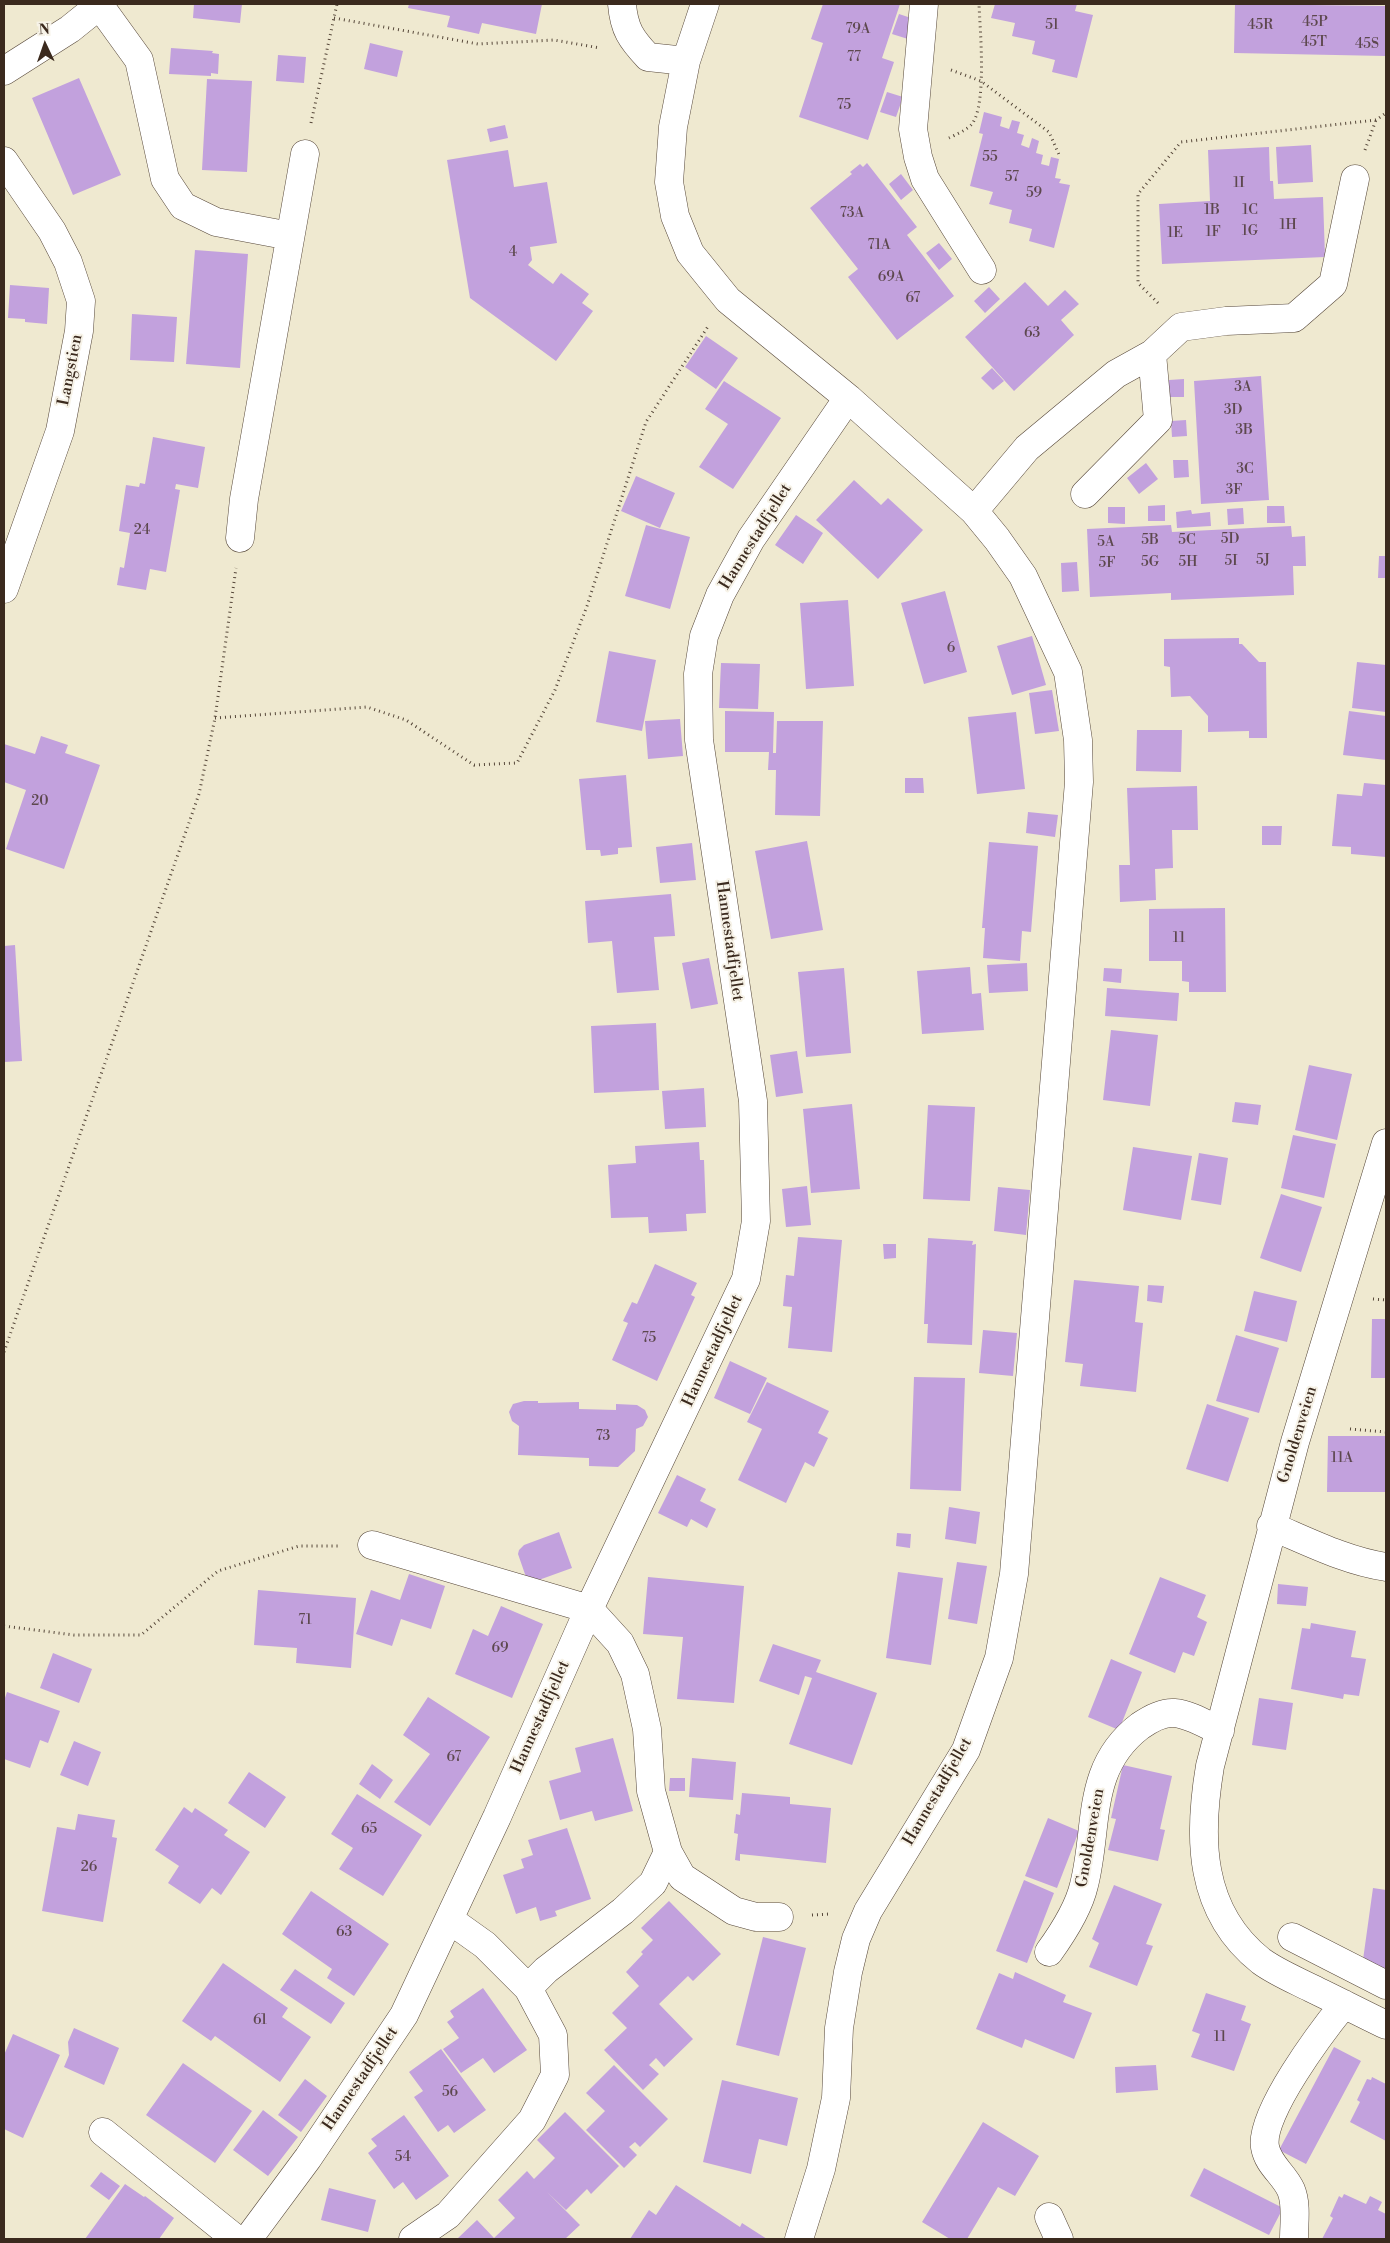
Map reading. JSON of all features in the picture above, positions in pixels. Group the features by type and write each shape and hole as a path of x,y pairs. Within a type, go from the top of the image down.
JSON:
{"street":[{"path":"622,4 623,16 631,39 648,57 686,61"},
{"name":"Hannestadfjellet","path":"705,4 686,61 673,127 669,182 675,216 690,253 728,300 848,398 974,511 1023,576 1068,672 1078,740 1079,782 1015,1564 999,1658 966,1750 868,1911 856,1938 848,1972 840,2028 836,2098 821,2169 799,2239"},
{"path":"924,4 913,129 918,156 925,179 982,270"},
{"path":"4,71 70,29 101,5 139,60 165,179 183,206 216,222 290,236"},
{"path":"240,538 244,499 305,154"},
{"name":"Langstien","path":"4,161 52,231 68,262 81,301 79,331 60,431 4,589"},
{"path":"974,511 1027,448 1116,374 1152,354 1181,327 1226,321 1294,318 1333,284 1355,179"},
{"path":"1085,494 1158,420 1152,354"},
{"name":"Hannestadfjellet","path":"248,2239 308,2158 404,2015 450,1920 589,1609 746,1279 756,1221 753,1100 699,740 698,674 704,636 720,595 751,540 848,398"},
{"name":"Gnoldenveien","path":"1386,1143 1271,1526 1209,1774 1204,1800 1203,1833 1210,1884 1217,1906 1229,1927 1261,1960 1288,1977 1386,2026"},
{"path":"1271,1526 1332,1552 1367,1564 1386,1567"},
{"path":"372,1545 589,1609 620,1643 635,1674 647,1729 650,1791 668,1852 682,1877 734,1911 756,1917 779,1917"},
{"name":"Gnoldenveien","path":"1049,1952 1062,1935 1084,1887 1100,1782 1110,1759 1124,1738 1161,1714 1175,1713 1220,1731"},
{"path":"528,1988 546,1970 623,1911 653,1883 668,1852"},
{"path":"413,2239 448,2215 532,2120 555,2075 553,2035 528,1988 486,1945 450,1920"},
{"path":"1292,1937 1386,1985"},
{"path":"1294,2239 1294,2202 1290,2189 1271,2163 1264,2146 1269,2126 1280,2100 1303,2058 1344,2004"},
{"path":"103,2132 236,2239"}],"path":[{"path":"305,154 337,4"},
{"path":"918,156 972,125 979,107 981,80 980,4"},
{"path":"334,18 478,44 554,40 648,57"},
{"path":"919,60 981,80 1049,132 1060,157"},
{"path":"1181,327 1138,283 1137,260 1138,194 1181,142 1376,120 1386,113"},
{"path":"215,718 367,707 406,720 474,765 517,763 555,690 587,606 646,422 716,315 728,300"},
{"path":"4,1352 198,794 215,718 240,538"},
{"path":"1350,1429 1386,1432"},
{"path":"4,1626 74,1635 142,1635 218,1571 298,1546 372,1545"},
{"path":"779,1917 868,1911"}],"building":[{"path":"194,4 242,4 240,23 193,18"},
{"path":"409,4 542,4 536,34 482,23 479,34 447,27 450,16 408,8"},
{"path":"823,4 900,4 882,58 894,62 868,140 799,117 823,43 811,39"},
{"path":"995,4 1077,4 1075,11 1093,15 1077,78 1052,72 1055,60 1032,54 1035,41 1012,36 1015,23 991,18"},
{"path":"1235,4 1386,6 1386,56 1234,53"},
{"path":"899,14 914,19 908,39 892,34"},
{"path":"370,43 403,51 397,77 364,69"},
{"path":"171,48 213,51 212,53 219,54 218,74 211,73 211,76 169,74"},
{"path":"278,55 306,57 304,83 276,81"},
{"path":"79,78 121,175 73,195 32,98"},
{"path":"207,79 252,81 247,172 202,170"},
{"path":"887,92 903,97 896,117 880,112"},
{"path":"984,112 1002,117 1000,126 1009,129 1012,120 1020,122 1017,133 1024,135 1021,145 1029,148 1032,138 1039,141 1036,153 1043,155 1041,164 1049,166 1051,157 1059,159 1055,178 1061,179 1059,183 1070,185 1054,248 1029,241 1032,229 1009,223 1012,210 989,204 993,192 970,186 983,134 979,133"},
{"path":"505,125 508,138 490,142 487,129"},
{"path":"1311,145 1313,182 1278,184 1276,147"},
{"path":"1269,147 1270,181 1273,181 1274,199 1323,197 1325,257 1162,264 1159,204 1210,201 1208,150"},
{"path":"508,150 514,187 547,182 557,243 530,247 532,260 528,265 553,284 561,273 589,294 582,303 593,311 556,361 470,298 447,160"},
{"path":"867,163 917,227 907,235 954,296 897,340 848,277 858,269 810,208 852,174 850,172 860,164 863,167"},
{"path":"901,174 913,190 901,200 889,184"},
{"path":"939,243 952,259 939,270 926,253"},
{"path":"195,250 248,254 240,368 186,364"},
{"path":"1025,282 1048,306 1065,290 1079,304 1061,320 1074,335 1014,391 965,337"},
{"path":"10,285 49,288 47,324 25,322 25,319 8,318"},
{"path":"989,287 1000,299 985,313 974,301"},
{"path":"132,314 177,317 174,362 130,360"},
{"path":"706,336 738,358 716,389 685,367"},
{"path":"992,368 1004,381 993,390 981,378"},
{"path":"1261,376 1269,500 1201,504 1194,381"},
{"path":"1184,379 1184,397 1169,397 1169,380"},
{"path":"724,381 781,418 733,489 699,467 728,424 705,409"},
{"path":"1186,420 1187,436 1172,437 1171,421"},
{"path":"153,437 205,447 198,488 176,484 175,489 180,490 166,572 150,569 146,590 117,585 120,567 124,568 130,533 119,531 126,485 139,487 140,483 145,484"},
{"path":"1173,460 1188,460 1189,477 1174,478"},
{"path":"1146,463 1158,479 1139,494 1127,478"},
{"path":"636,476 675,493 660,528 621,511"},
{"path":"854,480 881,505 888,498 923,530 878,579 816,520"},
{"path":"1165,505 1165,521 1148,521 1148,506"},
{"path":"1267,506 1284,506 1285,523 1267,523"},
{"path":"1108,507 1125,507 1125,524 1108,523"},
{"path":"1243,508 1244,524 1228,525 1227,509"},
{"path":"1191,510 1192,514 1210,512 1211,526 1177,528 1176,512"},
{"path":"796,515 823,533 803,564 775,545"},
{"path":"646,525 690,537 670,609 625,596"},
{"path":"1171,525 1172,532 1291,526 1292,537 1305,536 1306,566 1293,566 1294,595 1171,600 1171,593 1090,597 1087,529"},
{"path":"1379,556 1386,556 1386,578 1378,578"},
{"path":"1077,562 1079,591 1062,592 1061,563"},
{"path":"945,591 967,672 924,684 901,603"},
{"path":"848,600 854,686 806,689 800,603"},
{"path":"1032,636 1046,685 1012,695 997,646"},
{"path":"1239,638 1239,644 1242,644 1259,662 1266,662 1267,738 1249,738 1249,731 1208,732 1208,716 1190,696 1171,697 1170,667 1164,666 1164,639"},
{"path":"609,651 656,660 642,731 596,722"},
{"path":"1357,662 1386,665 1386,712 1352,708"},
{"path":"721,663 760,664 758,709 719,708"},
{"path":"1052,690 1059,731 1035,734 1029,693"},
{"path":"725,711 774,712 773,753 776,753 777,721 823,721 820,816 775,815 776,770 768,770 769,752 725,752"},
{"path":"1349,711 1386,716 1386,760 1343,755"},
{"path":"1016,712 1025,789 977,794 968,717"},
{"path":"680,719 683,756 648,759 645,721"},
{"path":"1137,730 1182,730 1181,772 1136,771"},
{"path":"41,736 68,745 65,753 100,765 64,869 6,849 26,790 4,782 4,744 35,754"},
{"path":"626,775 632,847 618,848 618,854 601,856 600,850 586,850 579,779"},
{"path":"905,778 923,778 924,793 905,793"},
{"path":"1364,783 1386,785 1386,857 1351,854 1351,847 1332,846 1337,794 1362,796"},
{"path":"1197,786 1198,830 1172,830 1173,868 1155,869 1156,900 1120,902 1119,865 1130,865 1127,788"},
{"path":"1028,812 1058,815 1055,837 1026,833"},
{"path":"1262,826 1282,826 1281,845 1262,845"},
{"path":"807,841 823,930 771,939 755,851"},
{"path":"989,842 1038,846 1031,932 1022,931 1020,961 983,958 985,928 982,928"},
{"path":"692,843 696,880 660,883 656,847"},
{"path":"671,894 675,936 654,937 659,990 617,993 612,941 588,943 585,901"},
{"path":"1225,908 1226,992 1189,992 1189,982 1182,981 1182,961 1149,961 1149,909"},
{"path":"15,945 22,1061 4,1062 4,946"},
{"path":"709,958 718,1004 691,1009 682,963"},
{"path":"1027,963 1028,991 989,993 987,965"},
{"path":"970,967 972,994 981,993 984,1030 922,1034 917,971"},
{"path":"844,968 851,1053 806,1057 798,972"},
{"path":"1104,968 1122,969 1121,983 1103,981"},
{"path":"1107,988 1179,993 1177,1021 1105,1016"},
{"path":"656,1023 659,1090 594,1093 591,1026"},
{"path":"1111,1030 1158,1035 1150,1106 1103,1100"},
{"path":"797,1051 803,1093 776,1097 770,1055"},
{"path":"1309,1065 1352,1074 1337,1140 1295,1130"},
{"path":"704,1088 706,1127 665,1129 662,1091"},
{"path":"1235,1102 1261,1105 1258,1125 1232,1122"},
{"path":"852,1104 860,1189 811,1193 803,1109"},
{"path":"928,1105 975,1107 970,1201 923,1199"},
{"path":"1293,1135 1336,1144 1324,1198 1281,1188"},
{"path":"699,1142 700,1160 704,1160 706,1213 686,1214 687,1231 649,1233 648,1217 611,1218 608,1165 636,1163 635,1146"},
{"path":"1133,1147 1192,1156 1181,1220 1123,1210"},
{"path":"1199,1153 1228,1158 1221,1205 1191,1200"},
{"path":"807,1186 811,1225 786,1227 782,1189"},
{"path":"998,1187 1030,1190 1026,1235 994,1231"},
{"path":"1281,1194 1322,1207 1301,1272 1260,1258"},
{"path":"798,1237 842,1240 832,1352 788,1348 792,1307 783,1306 786,1275 794,1276"},
{"path":"928,1238 973,1241 972,1245 976,1244 972,1345 927,1343 928,1324 924,1324"},
{"path":"883,1244 896,1244 896,1258 884,1259"},
{"path":"655,1264 697,1283 691,1295 695,1297 657,1381 612,1360 628,1323 623,1321 632,1302 637,1304"},
{"path":"1074,1280 1139,1286 1135,1322 1143,1323 1136,1392 1080,1386 1083,1364 1065,1362"},
{"path":"1148,1285 1164,1286 1162,1303 1147,1301"},
{"path":"1254,1291 1297,1301 1287,1342 1244,1331"},
{"path":"1372,1319 1386,1319 1386,1378 1371,1378"},
{"path":"983,1330 1017,1333 1013,1376 979,1373"},
{"path":"1236,1335 1279,1348 1259,1413 1216,1401"},
{"path":"730,1361 767,1378 750,1414 714,1398"},
{"path":"914,1377 965,1378 961,1491 910,1489"},
{"path":"767,1382 829,1411 818,1433 828,1438 814,1467 805,1462 786,1503 738,1480 762,1429 747,1422"},
{"path":"524,1401 538,1401 538,1403 579,1402 579,1409 616,1410 616,1404 637,1405 645,1410 648,1417 643,1426 636,1429 635,1451 618,1467 589,1466 589,1458 518,1455 519,1426 512,1421 509,1412 513,1404"},
{"path":"1207,1404 1249,1418 1228,1482 1186,1469"},
{"path":"1328,1436 1386,1436 1386,1492 1327,1492"},
{"path":"677,1475 706,1489 700,1501 716,1509 707,1528 691,1519 687,1527 658,1513"},
{"path":"949,1507 980,1512 976,1544 945,1539"},
{"path":"559,1532 572,1568 536,1581 526,1577 518,1554 519,1550 524,1545"},
{"path":"897,1533 911,1534 910,1548 896,1546"},
{"path":"957,1562 987,1566 977,1624 948,1619"},
{"path":"898,1572 943,1578 931,1665 886,1658"},
{"path":"409,1574 445,1586 431,1629 401,1619 392,1646 356,1634 371,1590 400,1600"},
{"path":"648,1577 744,1586 734,1703 677,1699 683,1637 643,1634"},
{"path":"1160,1577 1206,1595 1197,1617 1207,1622 1194,1656 1183,1652 1175,1673 1129,1654"},
{"path":"1278,1584 1308,1587 1306,1606 1277,1604"},
{"path":"258,1590 356,1598 351,1668 296,1663 297,1648 254,1645"},
{"path":"501,1606 543,1624 512,1698 455,1674 473,1629 488,1636"},
{"path":"1311,1623 1356,1631 1351,1657 1366,1659 1359,1696 1344,1694 1343,1699 1291,1689 1302,1628 1310,1629"},
{"path":"773,1644 821,1660 816,1672 877,1693 852,1765 789,1744 812,1678 805,1676 799,1695 759,1681"},
{"path":"53,1653 92,1669 79,1703 40,1688"},
{"path":"1111,1659 1142,1672 1119,1730 1088,1717"},
{"path":"7,1692 60,1711 48,1743 40,1740 30,1768 4,1759 4,1701"},
{"path":"428,1697 490,1737 430,1826 394,1802 430,1754 403,1735"},
{"path":"1259,1698 1293,1703 1286,1750 1252,1745"},
{"path":"613,1738 633,1811 595,1821 592,1811 560,1820 549,1781 581,1772 575,1748"},
{"path":"74,1741 101,1752 88,1786 60,1775"},
{"path":"692,1758 736,1762 733,1800 689,1797"},
{"path":"372,1764 393,1780 380,1799 359,1784"},
{"path":"1123,1765 1172,1776 1160,1829 1165,1830 1158,1861 1108,1850 1116,1819 1111,1818"},
{"path":"249,1772 286,1797 265,1828 228,1803"},
{"path":"670,1778 685,1778 685,1791 669,1791"},
{"path":"742,1793 790,1797 790,1804 831,1808 826,1863 740,1854 740,1861 735,1860 738,1834 734,1833 736,1814 740,1815"},
{"path":"357,1794 422,1835 383,1896 339,1869 353,1848 331,1834"},
{"path":"184,1807 192,1813 195,1808 228,1830 224,1835 250,1852 221,1895 212,1888 200,1904 168,1883 179,1866 155,1850"},
{"path":"78,1814 115,1820 112,1837 117,1838 103,1922 42,1911 57,1827 75,1830"},
{"path":"1048,1818 1079,1831 1057,1888 1025,1876"},
{"path":"567,1828 591,1899 555,1911 557,1916 540,1921 536,1907 516,1914 503,1875 524,1868 521,1859 533,1855 528,1840"},
{"path":"1024,1880 1054,1893 1027,1963 996,1951"},
{"path":"1114,1885 1162,1904 1146,1944 1153,1946 1137,1986 1089,1967 1099,1943 1092,1939"},
{"path":"1373,1888 1386,1890 1386,1970 1362,1967"},
{"path":"311,1891 389,1944 354,1996 327,1978 332,1969 282,1934"},
{"path":"669,1901 721,1954 693,1981 688,1976 659,2004 693,2039 664,2067 656,2058 649,2065 659,2074 643,2090 604,2050 627,2028 612,2013 639,1986 626,1972 653,1940 641,1928"},
{"path":"763,1937 806,1948 779,2056 736,2045"},
{"path":"223,1963 288,2008 282,2017 311,2037 280,2082 215,2036 211,2041 182,2021"},
{"path":"295,1969 345,2003 331,2024 280,1990"},
{"path":"1015,1972 1066,1995 1063,2002 1092,2013 1074,2059 1025,2039 1022,2048 976,2029 999,1973 1013,1979"},
{"path":"483,1988 527,2050 494,2073 483,2058 461,2073 443,2049 459,2038 447,2022 454,2017 450,2011"},
{"path":"1206,1993 1246,2006 1241,2020 1251,2024 1234,2071 1191,2057 1200,2034 1192,2031"},
{"path":"74,2028 119,2048 104,2085 64,2067 69,2055 68,2042"},
{"path":"13,2034 60,2055 23,2138 4,2129 4,2055"},
{"path":"1334,2047 1361,2061 1306,2164 1279,2150"},
{"path":"441,2049 486,2110 454,2133 448,2125 438,2132 414,2097 423,2091 409,2072"},
{"path":"183,2063 252,2111 215,2163 146,2115"},
{"path":"614,2065 668,2119 640,2147 635,2142 629,2147 637,2155 624,2168 586,2130 605,2111 586,2093"},
{"path":"1156,2065 1158,2090 1116,2093 1115,2067"},
{"path":"1372,2077 1386,2084 1386,2141 1350,2122 1360,2102 1357,2100 1367,2079 1371,2080"},
{"path":"305,2079 327,2096 301,2132 278,2115"},
{"path":"722,2080 798,2098 787,2146 759,2139 751,2174 703,2162"},
{"path":"263,2110 298,2137 268,2176 233,2150"},
{"path":"565,2112 619,2166 591,2194 587,2189 566,2210 547,2192 580,2225 565,2239 457,2239 477,2220 494,2238 515,2218 498,2200 527,2171 534,2179 555,2158 537,2140"},
{"path":"404,2115 449,2176 416,2200 403,2182 394,2189 368,2153 377,2146 371,2139"},
{"path":"983,2122 1039,2156 1015,2196 998,2187 967,2239 950,2239 922,2222"},
{"path":"1204,2168 1283,2208 1269,2235 1190,2196"},
{"path":"101,2172 120,2186 109,2200 90,2186"},
{"path":"125,2184 145,2196 174,2218 159,2239 85,2239"},
{"path":"676,2185 740,2227 742,2223 767,2239 630,2239 649,2210 656,2215"},
{"path":"329,2188 376,2200 368,2232 321,2220"},
{"path":"1344,2194 1366,2204 1370,2196 1382,2202 1378,2210 1386,2214 1386,2239 1322,2239 1333,2218 1330,2216 1339,2196 1342,2198"}]}
